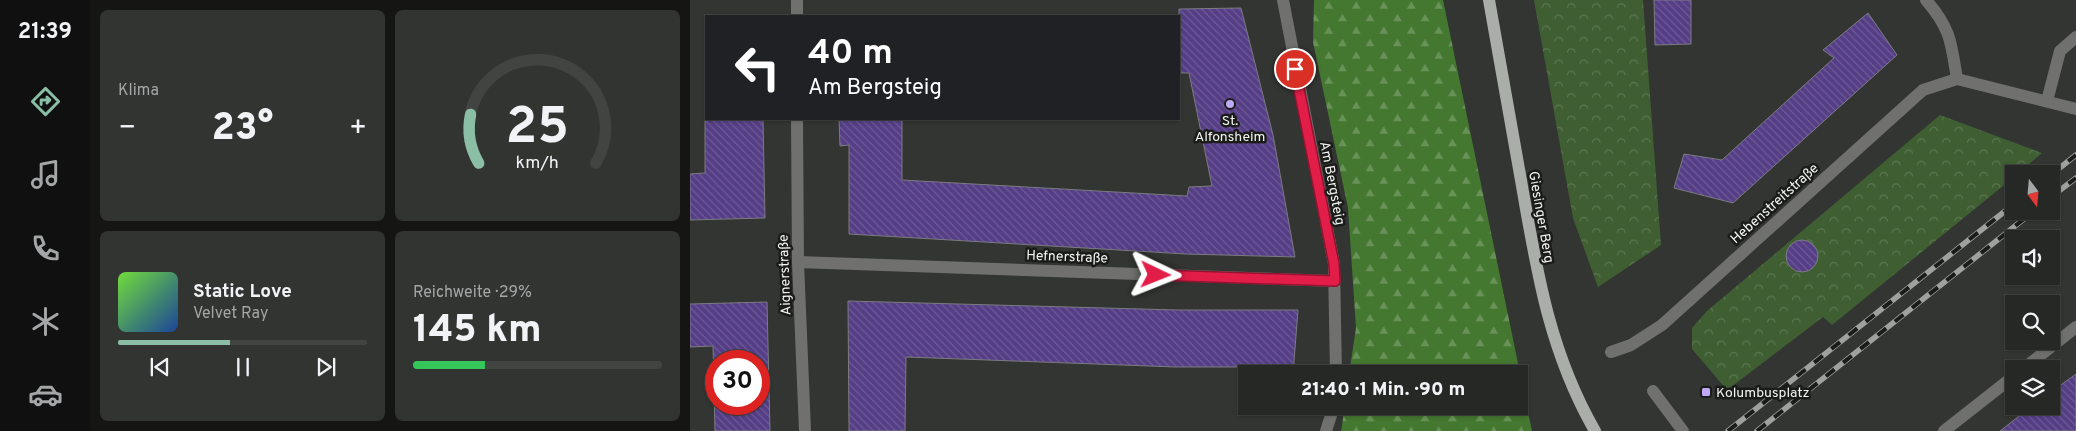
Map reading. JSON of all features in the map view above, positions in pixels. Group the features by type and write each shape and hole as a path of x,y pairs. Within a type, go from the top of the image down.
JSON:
{"main road":[{"name":"Giesinger Berg","path":"1489,0 1537,274 1552,335 1578,402 1595,431"}],"street":[{"path":"797,0 797,15"},
{"name":"Am Bergsteig","path":"1283,0 1334,264 1336,365"},
{"path":"1926,0 1940,16 1950,38 1957,79 2076,108"},
{"path":"2047,101 2060,51 2076,37"},
{"name":"Hebenstreitstraße","path":"1611,352 1631,345 1662,324 1923,90 1957,79"},
{"name":"Aignerstraße","path":"797,120 798,262 805,431"},
{"name":"Hefnerstraße","path":"798,262 1335,281"},
{"path":"2034,360 2076,327"},
{"path":"1944,431 2005,383"},
{"path":"1653,391 1683,431"},
{"path":"1326,431 1331,415"}],"green space":[{"path":"1314,0 1443,0 1518,365 1350,365 1356,328 1348,208 1313,42"},
{"path":"1534,0 1643,0 1661,245 1598,287 1573,218"},
{"path":"1940,115 2042,153 2028,165 2005,165 2005,184 1832,325 1823,317 1727,390 1692,349 1692,328 1707,311"},
{"path":"1528,412 1532,431 1341,431 1344,415 1528,415"}],"building":[{"path":"1654,0 1691,0 1691,44 1655,45"},
{"path":"1241,8 1273,135 1295,257 1186,254 849,234 849,145 840,146 839,120 902,120 902,180 1187,196 1189,187 1212,186 1189,73 1180,73 1179,9"},
{"path":"1868,13 1897,55 1733,203 1674,188 1684,154 1722,160 1834,58 1823,50"},
{"path":"705,120 763,120 765,218 690,220 690,174 705,173"},
{"path":"1802,240 1808,241 1813,245 1817,250 1817,262 1813,267 1808,271 1802,272 1796,271 1791,267 1787,262 1786,256 1787,250 1791,245 1796,241"},
{"path":"848,301 1178,310 1298,310 1294,365 1176,367 906,357 905,431 849,431"},
{"path":"767,302 768,350 713,350 713,346 690,347 690,304"},
{"path":"2076,374 2076,431 2000,431 2020,415 2060,415 2060,386"},
{"path":"715,415 770,415 770,431 715,431"}],"railway":[{"path":"2060,168 2076,155"},
{"path":"2060,190 2076,178"},
{"path":"1728,431 2005,211"},
{"path":"1757,431 2023,220"}],"place":[{"name":"St. Alfonsheim","path":"1230,104"},
{"name":"Kolumbusplatz","path":"1706,392"}],"route":[{"path":"1156,275 1335,281 1334,264 1295,69"}]}
